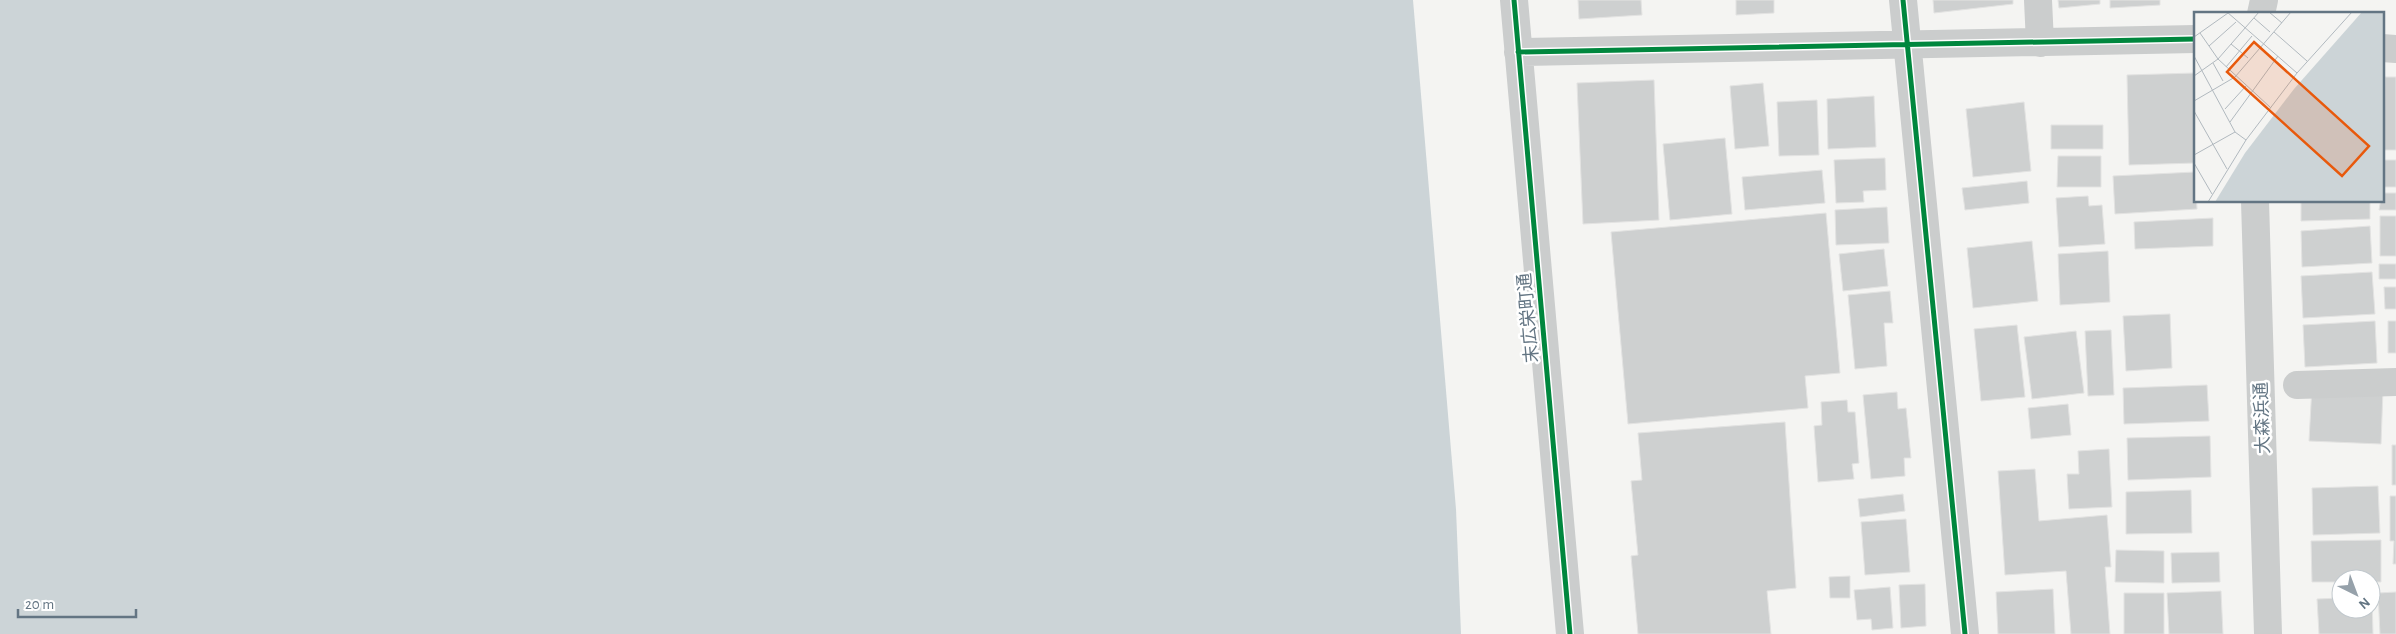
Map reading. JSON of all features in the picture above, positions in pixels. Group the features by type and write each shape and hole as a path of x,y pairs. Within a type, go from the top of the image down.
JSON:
{"street":[{"name":"末広栄町通","path":"1514,0 1570,634"},
{"path":"1903,0 1965,634"},
{"path":"2038,0 2040,43"},
{"path":"1518,52 2194,39"},
{"name":"大森浜通","path":"2255,202 2268,634"},
{"path":"2297,385 2396,382"}],"shaded area":[{"path":"0,0 1413,0 1456,509 1461,634 0,634"}],"building":[{"path":"1578,0 1641,0 1642,15 1579,19"},
{"path":"1736,0 1774,0 1774,13 1736,15"},
{"path":"1933,0 2013,0 2013,4 1934,13"},
{"path":"2058,0 2100,0 2100,4 2059,8"},
{"path":"2110,0 2160,0 2160,5 2110,8"},
{"path":"2194,73 2194,163 2129,165 2127,75"},
{"path":"2385,77 2396,77 2396,150 2384,150"},
{"path":"1654,80 1659,220 1583,224 1577,83"},
{"path":"1763,83 1769,146 1735,149 1730,86"},
{"path":"1874,96 1876,147 1828,149 1827,99"},
{"path":"1817,100 1819,155 1779,156 1777,102"},
{"path":"2024,102 2031,171 1973,177 1966,109"},
{"path":"2051,125 2103,125 2103,149 2051,149"},
{"path":"1725,138 1732,214 1670,220 1663,144"},
{"path":"2058,156 2101,156 2101,187 2057,187"},
{"path":"1885,158 1886,190 1863,191 1864,202 1836,203 1834,160"},
{"path":"2384,160 2396,160 2396,187 2384,187"},
{"path":"1822,170 1825,203 1745,210 1742,177"},
{"path":"2194,172 2194,202 2197,202 2197,209 2115,214 2113,176"},
{"path":"2027,181 2029,203 1965,210 1962,188"},
{"path":"2384,193 2396,193 2396,210 2379,210 2380,202 2384,202"},
{"path":"2088,196 2089,206 2102,205 2105,244 2059,247 2056,198"},
{"path":"2301,202 2370,202 2370,219 2301,221"},
{"path":"1887,207 1889,243 1836,245 1835,210"},
{"path":"1826,213 1840,373 1805,376 1808,408 1628,424 1611,232"},
{"path":"2380,216 2396,216 2396,256 2380,256"},
{"path":"2213,218 2213,246 2135,249 2134,222"},
{"path":"2370,226 2372,263 2302,267 2301,231"},
{"path":"2032,241 2038,301 1973,308 1967,248"},
{"path":"1884,249 1888,286 1843,291 1839,254"},
{"path":"2108,251 2110,302 2060,305 2058,254"},
{"path":"2379,264 2396,264 2396,279 2379,279"},
{"path":"2372,272 2375,314 2303,318 2301,276"},
{"path":"2384,287 2396,287 2396,309 2385,309"},
{"path":"1890,291 1893,323 1884,323 1887,366 1855,369 1848,295"},
{"path":"2170,314 2172,368 2126,371 2123,316"},
{"path":"2375,321 2377,363 2305,367 2303,325"},
{"path":"2388,321 2396,321 2396,353 2388,353"},
{"path":"2017,325 2025,397 1981,401 1974,329"},
{"path":"2111,330 2114,395 2088,396 2085,331"},
{"path":"2076,331 2084,393 2032,399 2024,337"},
{"path":"2207,385 2209,421 2124,424 2123,388"},
{"path":"2312,386 2383,389 2381,444 2309,441"},
{"path":"1897,392 1898,409 1906,408 1911,458 1904,458 1905,476 1871,479 1863,395"},
{"path":"1847,400 1848,412 1855,412 1859,463 1852,464 1854,479 1818,482 1814,426 1822,425 1821,402"},
{"path":"2068,404 2071,435 2031,439 2028,408"},
{"path":"1785,422 1796,588 1767,591 1771,634 1638,634 1631,556 1638,555 1631,481 1642,480 1638,433"},
{"path":"2210,436 2211,477 2128,480 2127,438"},
{"path":"2392,445 2396,445 2396,485 2392,485"},
{"path":"2109,449 2112,507 2069,509 2067,474 2079,474 2078,451"},
{"path":"2035,469 2039,521 2107,515 2111,567 2105,567 2110,634 2071,634 2066,571 2005,575 1998,471"},
{"path":"2378,486 2380,533 2313,535 2312,488"},
{"path":"2191,490 2192,533 2126,534 2126,492"},
{"path":"1903,494 1905,511 1860,517 1858,499"},
{"path":"2390,496 2396,496 2396,564 2393,564 2394,541 2390,541"},
{"path":"1906,519 1910,572 1865,575 1861,522"},
{"path":"2381,540 2381,569 2331,569 2331,582 2312,582 2311,541"},
{"path":"2116,550 2164,551 2164,583 2115,582"},
{"path":"2219,552 2220,582 2172,583 2171,553"},
{"path":"1850,576 1850,598 1830,598 1829,577"},
{"path":"1925,584 1926,626 1901,628 1899,585"},
{"path":"1890,587 1893,628 1872,630 1871,619 1857,620 1854,590"},
{"path":"2053,589 2055,634 1998,634 1996,592"},
{"path":"2221,591 2223,634 2169,634 2167,593"},
{"path":"2396,592 2396,634 2380,634 2381,593"},
{"path":"2124,593 2164,593 2164,634 2124,634"},
{"path":"2331,598 2331,619 2373,619 2373,634 2319,634 2317,599"}],"cycle path":[{"path":"1514,0 1570,634"},
{"path":"1903,0 1965,634"},
{"path":"1518,52 2194,39"}]}
